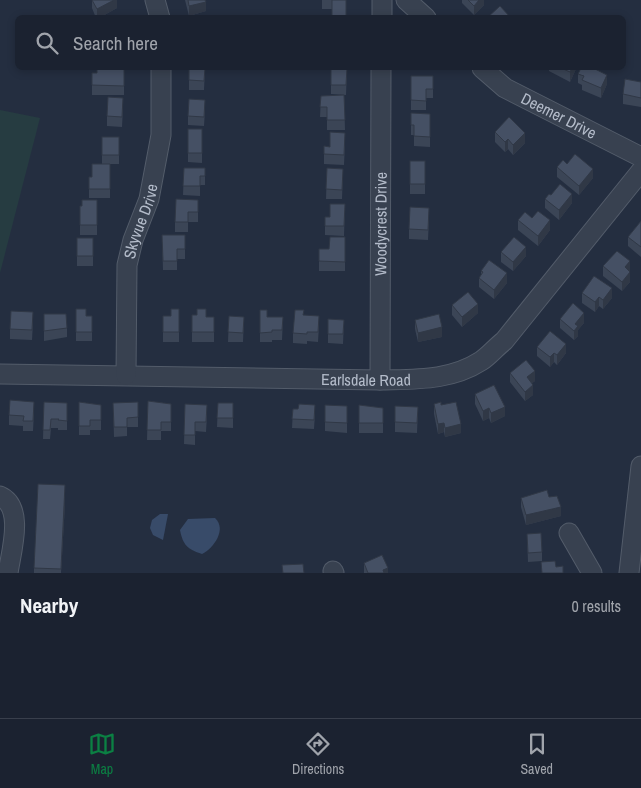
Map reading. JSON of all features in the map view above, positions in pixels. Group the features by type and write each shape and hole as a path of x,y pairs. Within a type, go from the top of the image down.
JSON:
{"street":[{"path":"155,0 159,15"},
{"path":"382,0 382,15"},
{"path":"406,0 423,15"},
{"name":"Skyvue Drive","path":"126,375 127,265 133,240 149,199 161,135 161,70"},
{"name":"Woodycrest Drive","path":"380,380 381,70"},
{"name":"Deemer Drive","path":"484,70 505,88 641,157"},
{"name":"Earlsdale Road","path":"0,374 380,380 431,379 453,374 481,361 504,341 641,171"},
{"path":"629,573 641,466"},
{"path":"0,496 7,499 12,506 14,517 8,573"},
{"path":"569,533 592,573"}],"green space":[{"path":"0,110 40,118 0,273"}],"water":[{"path":"160,514 168,514 163,540 153,535 150,528 152,520"},
{"path":"215,518 220,527 215,543 211,547 202,554 186,546 180,530 188,519"}],"building":[{"path":"92,0 114,0 97,9"},
{"path":"188,0 205,0 206,2 189,6"},
{"path":"332,0 346,0 346,15 332,15"},
{"path":"468,0 479,0 474,6"},
{"path":"500,6 508,15 490,15"},
{"path":"97,70 124,70 124,86 92,85 92,73 97,73"},
{"path":"189,70 205,70 204,81 189,80"},
{"path":"331,70 347,70 346,85 331,85"},
{"path":"580,70 597,70 607,75 601,88 582,80 584,76 578,74"},
{"path":"411,76 433,76 433,89 426,89 426,101 411,100"},
{"path":"625,79 641,82 641,98 623,94"},
{"path":"344,95 345,120 327,120 327,107 320,107 321,96"},
{"path":"108,97 123,98 122,117 107,116"},
{"path":"189,99 205,100 204,117 188,116"},
{"path":"411,113 430,114 430,137 414,136 414,125 411,125"},
{"path":"509,117 525,133 513,145 508,139 505,142 495,132"},
{"path":"188,129 202,129 202,153 188,153"},
{"path":"330,132 345,133 344,155 324,154 324,146 330,147"},
{"path":"102,137 119,137 119,155 102,155"},
{"path":"575,154 593,169 579,186 557,167 563,160 567,164"},
{"path":"410,161 425,161 425,184 410,184"},
{"path":"92,164 110,164 110,189 89,189 89,177 92,177"},
{"path":"184,168 205,168 205,176 200,176 200,186 183,186"},
{"path":"327,168 343,169 342,190 326,189"},
{"path":"560,184 572,194 559,210 545,199"},
{"path":"176,199 198,200 198,212 188,212 188,222 175,222"},
{"path":"82,200 97,200 97,225 80,225 80,206 82,206"},
{"path":"330,204 345,204 344,226 325,226 325,217 330,217"},
{"path":"410,207 429,208 428,230 409,229"},
{"path":"538,211 550,220 538,236 518,220 525,212 532,218"},
{"path":"641,221 641,247 628,237"},
{"path":"162,235 185,235 185,249 177,249 177,261 163,261"},
{"path":"330,237 345,237 345,262 319,261 319,249 329,249"},
{"path":"514,237 526,247 513,262 501,252"},
{"path":"77,238 93,238 93,256 77,256"},
{"path":"617,251 630,261 625,267 630,272 622,282 603,266"},
{"path":"489,260 507,273 494,290 479,278 483,272 481,271"},
{"path":"594,276 612,288 603,300 599,297 595,302 582,293"},
{"path":"468,292 478,304 462,317 452,305"},
{"path":"573,303 584,313 575,324 578,326 574,331 560,319"},
{"path":"76,309 86,309 86,316 92,316 92,332 76,332"},
{"path":"171,309 179,309 179,332 163,332 163,316 171,316"},
{"path":"197,309 206,309 206,317 214,317 214,332 192,332 192,315 197,315"},
{"path":"260,310 267,310 267,317 283,317 282,330 260,333"},
{"path":"295,310 304,310 303,315 319,316 318,332 307,332 307,334 293,333"},
{"path":"11,311 33,312 32,330 10,329"},
{"path":"44,314 66,314 67,328 44,331"},
{"path":"439,314 442,327 418,333 415,320"},
{"path":"229,316 244,317 243,333 228,332"},
{"path":"328,319 344,320 343,334 328,334"},
{"path":"550,331 566,344 557,355 554,353 550,357 537,347"},
{"path":"526,360 535,371 527,377 533,385 525,392 510,373"},
{"path":"494,385 505,407 491,413 489,408 483,411 475,394"},
{"path":"10,400 34,402 33,421 23,421 24,416 9,415"},
{"path":"148,401 171,404 171,422 161,422 161,430 147,430"},
{"path":"44,402 67,403 67,421 51,419 50,430 43,430"},
{"path":"79,402 101,405 101,420 90,420 90,426 79,426"},
{"path":"138,402 138,417 127,418 127,427 114,427 113,403"},
{"path":"441,402 441,405 456,402 461,424 445,428 444,423 438,424 434,404"},
{"path":"218,403 233,403 233,418 217,418"},
{"path":"185,404 207,405 206,422 195,422 195,435 184,435"},
{"path":"299,404 315,405 314,420 292,419 293,409 298,409"},
{"path":"325,405 347,406 347,423 325,422"},
{"path":"359,405 383,408 383,423 359,423"},
{"path":"395,406 418,407 417,423 395,422"},
{"path":"38,484 65,485 61,569 34,568"},
{"path":"547,490 549,497 557,496 561,507 526,515 521,498"},
{"path":"541,533 542,552 528,553 527,534"},
{"path":"382,555 388,568 383,570 384,573 368,573 364,563"},
{"path":"555,561 556,567 563,566 563,573 542,573 541,562"},
{"path":"303,564 304,573 283,573 282,565"}]}
